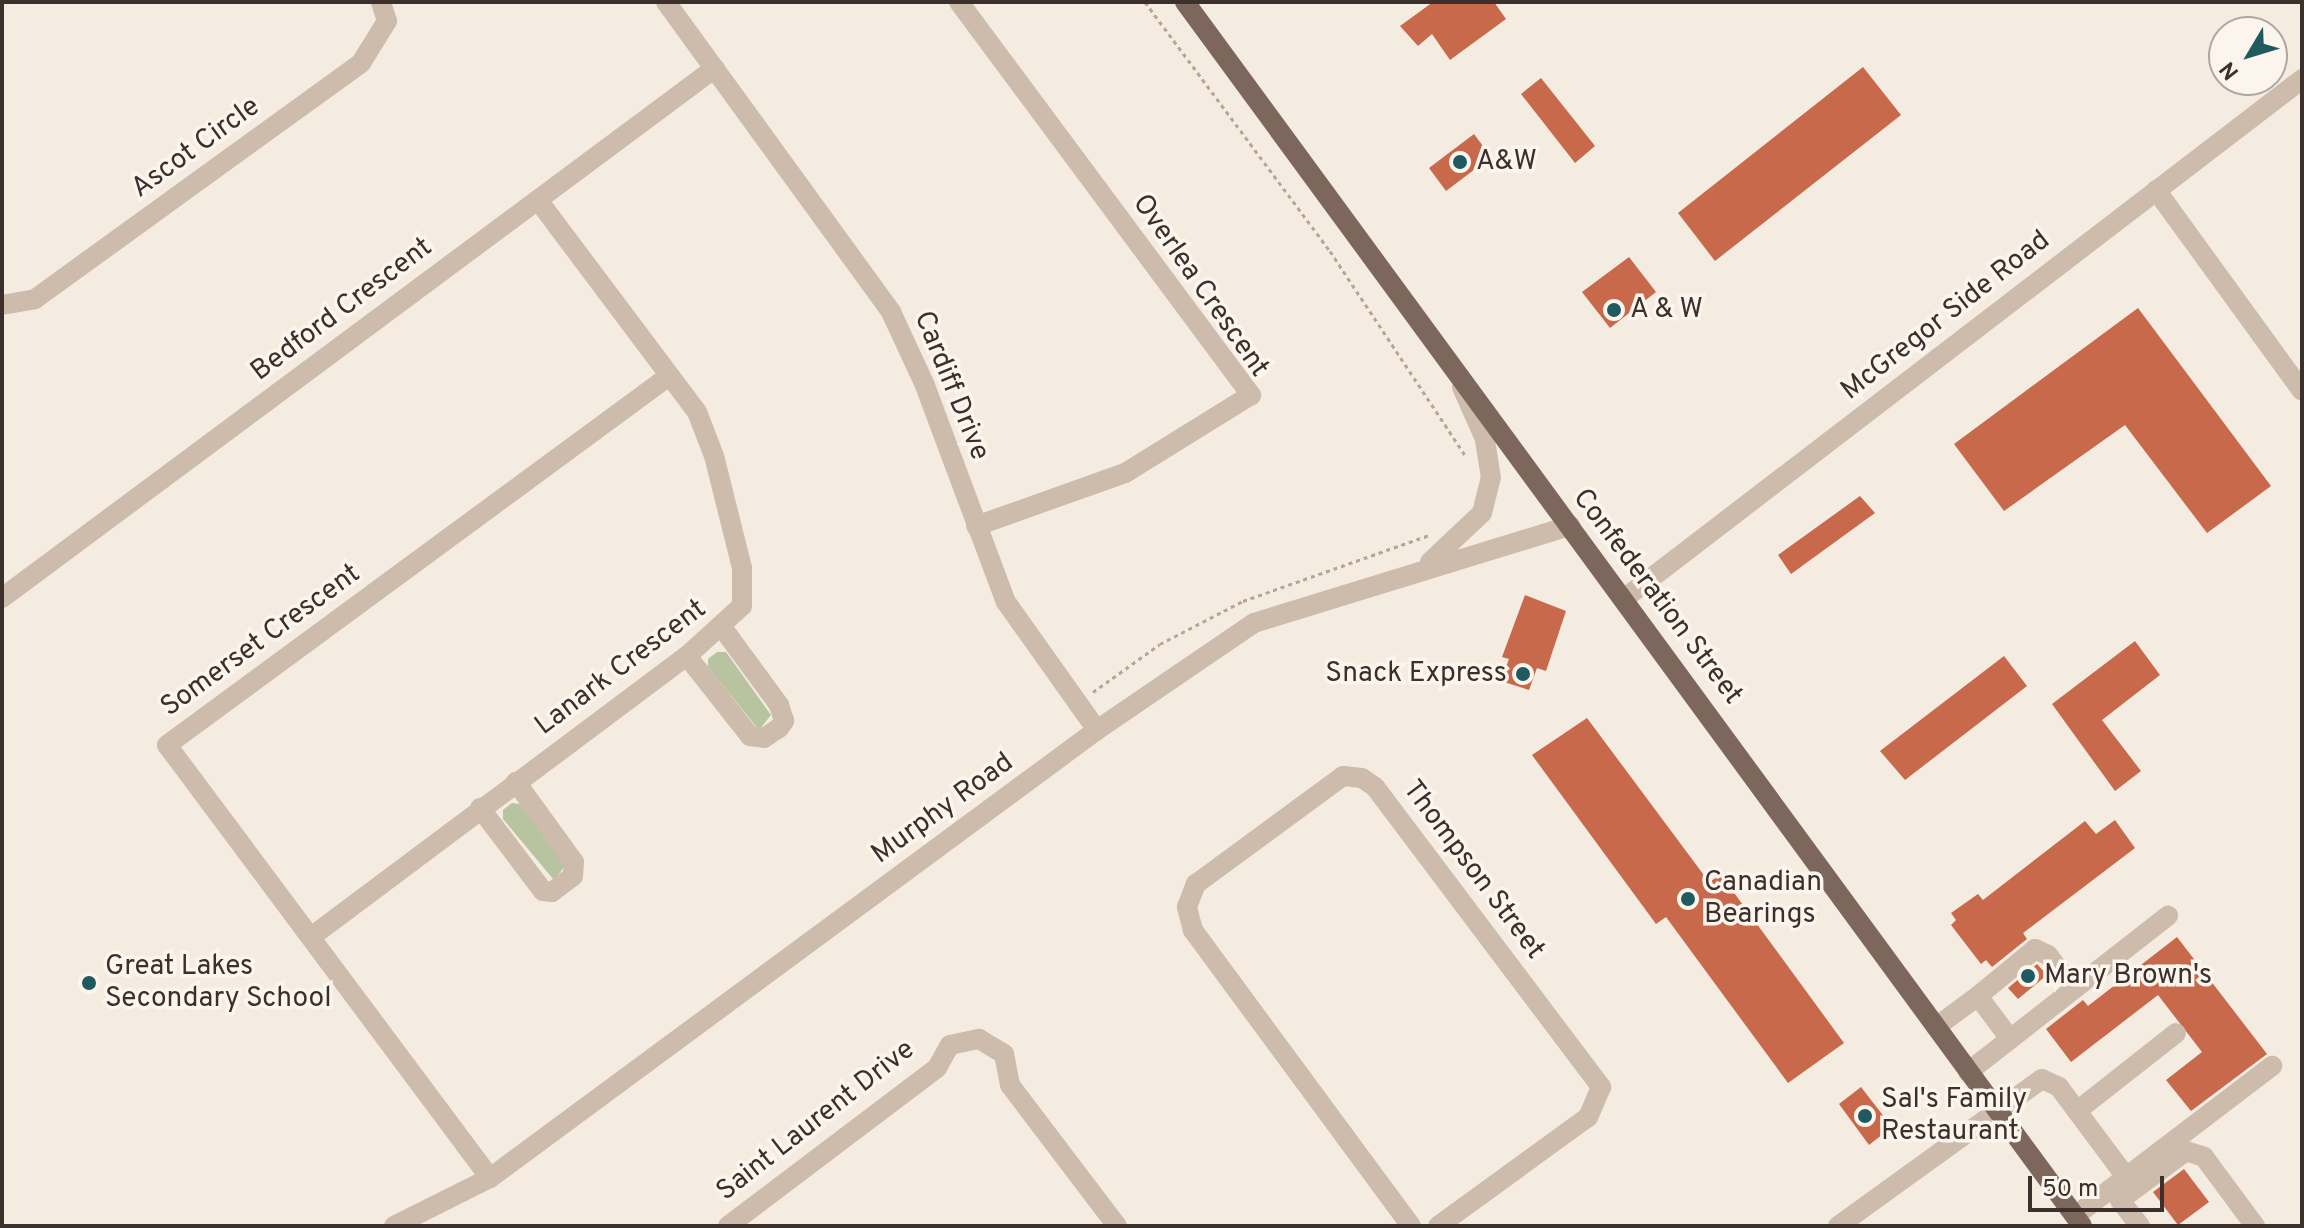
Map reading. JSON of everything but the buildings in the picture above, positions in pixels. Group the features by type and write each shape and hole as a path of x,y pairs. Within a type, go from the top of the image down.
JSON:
{"main road":[{"name":"Confederation Street","path":"1185,2 1625,598 2078,1221"}],"street":[{"name":"Ascot Circle","path":"2,305 35,299 361,63 387,21 381,2"},
{"name":"Cardiff Drive","path":"666,2 891,312 924,383 976,526 1019,625 1097,730"},
{"name":"Overlea Crescent","path":"959,2 1251,395 1125,473 976,526"},
{"name":"Bedford Crescent","path":"2,598 715,68"},
{"name":"McGregor Side Road","path":"1625,598 2302,79"},
{"path":"2156,190 2302,391"},
{"name":"Lanark Crescent","path":"311,937 687,656 742,606 742,568 708,432 538,200"},
{"path":"1424,567 1482,513 1491,478 1485,439 1456,372"},
{"name":"Somerset Crescent","path":"490,1178 167,745 669,376"},
{"name":"Murphy Road","path":"394,1226 490,1178 1097,730 1254,623 1424,567 1570,526"},
{"path":"687,656 750,736 764,738 779,728 784,721 779,705 722,627"},
{"name":"Thompson Street","path":"1411,1226 1193,930 1187,907 1196,884 1343,776 1362,778 1375,787 1601,1087 1588,1117 1438,1226"},
{"path":"480,808 543,891 552,892 573,876 574,862 516,782"},
{"path":"1968,1072 2168,916"},
{"path":"1936,1027 2035,949 2048,955 2074,989"},
{"path":"1978,996 2010,1039"},
{"path":"2077,1111 2176,1033"},
{"name":"Saint Laurent Drive","path":"728,1226 937,1068 950,1045 979,1039 1004,1054 1010,1085 1117,1226"},
{"path":"2078,1221 2126,1177 2272,1066"},
{"path":"1838,1226 2042,1079 2059,1087 2126,1177"},
{"path":"2140,1226 2120,1200 2186,1151 2204,1157 2255,1226"}],"path":[{"path":"1145,2 1330,251 1455,433 1473,468"},
{"path":"1077,703 1160,644 1243,601 1427,536 1438,528"}],"green space":[{"path":"717,652 726,652 771,715 759,730 708,667 708,659"},
{"path":"512,803 521,804 566,865 554,880 503,819 503,810"}],"place":[{"name":"A&W","path":"1460,162"},
{"name":"A & W","path":"1614,310"},
{"name":"Snack Express","path":"1523,674"},
{"name":"Canadian Bearings","path":"1688,899"},
{"name":"Mary Brown's","path":"2028,976"},
{"name":"Great Lakes Secondary School","path":"89,983"},
{"name":"Sal's Family Restaurant","path":"1865,1116"}]}
